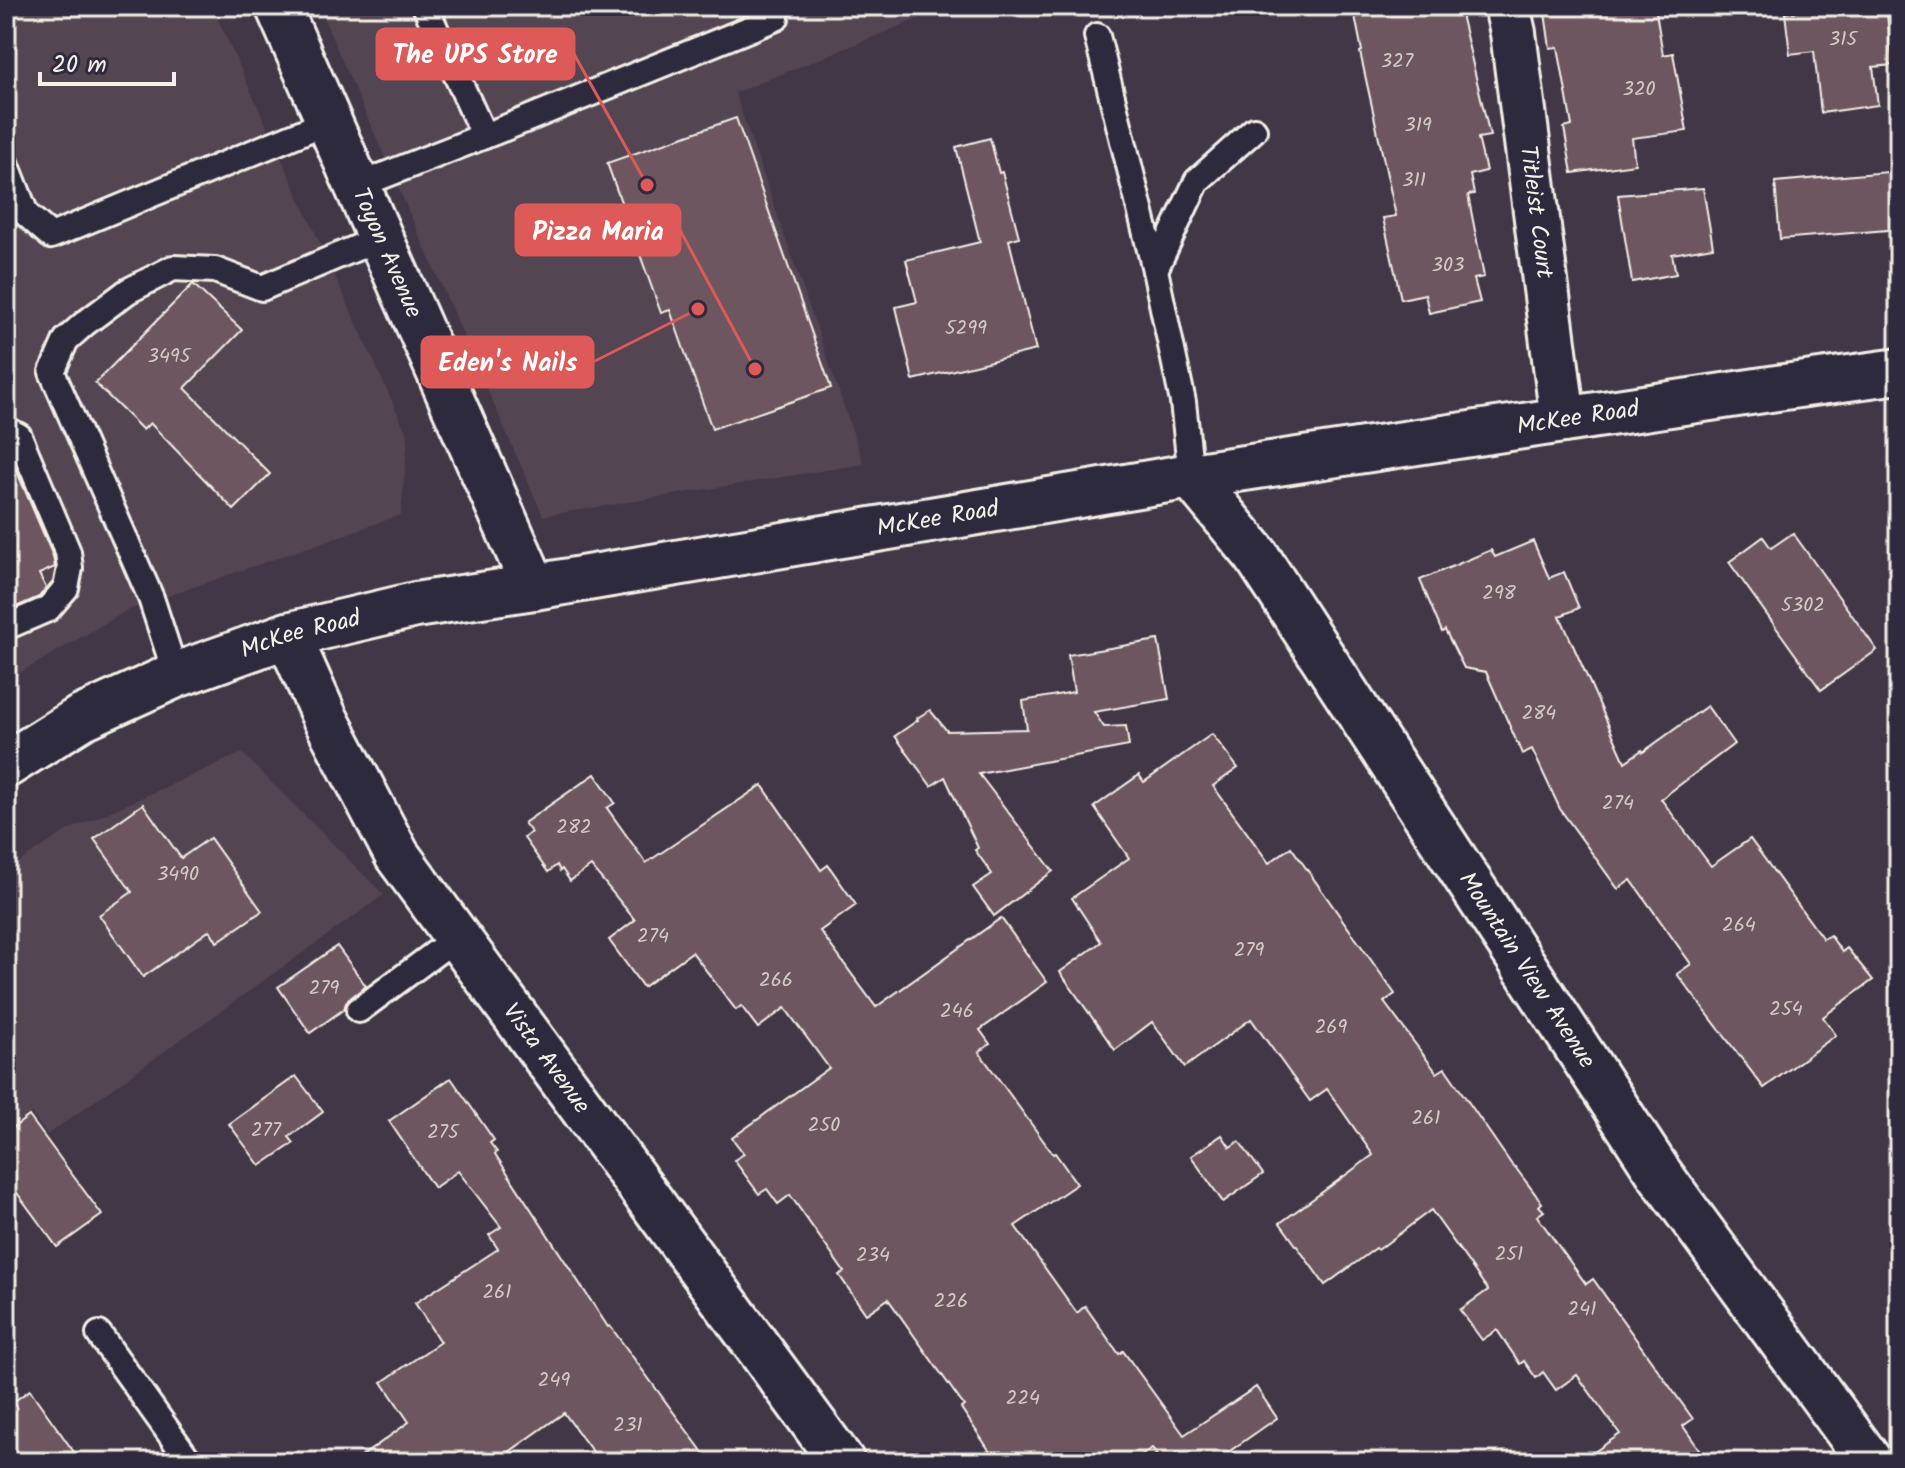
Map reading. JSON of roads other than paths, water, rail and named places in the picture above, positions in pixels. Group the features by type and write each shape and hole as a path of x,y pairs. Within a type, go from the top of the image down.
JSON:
{"street":[{"name":"Toyon Avenue","path":"278,6 534,587"},
{"name":"Titleist Court","path":"1507,6 1539,223 1563,420"},
{"name":"McKee Road","path":"6,765 81,718 176,675 288,635 415,605 1191,476 1899,371"},
{"name":"Mountain View Avenue","path":"1191,476 1256,555 1659,1173 1870,1462"},
{"name":"Vista Avenue","path":"288,635 324,716 397,855 842,1462"}],"lane":[{"path":"425,6 484,136"},
{"path":"357,186 776,18 771,6"},
{"path":"1097,36 1155,270 1183,402 1191,476"},
{"path":"6,163 26,214 51,236 329,121"},
{"path":"1155,270 1197,181 1254,130"},
{"path":"176,675 151,598 52,372 66,340 128,291 173,268 215,270 262,288 380,238"},
{"path":"6,429 19,436 68,552 70,568 66,588 48,609 6,627"},
{"path":"359,1010 457,937"},
{"path":"99,1334 190,1462"}],"place":[{"name":"The UPS Store","path":"647,185"},
{"name":"Eden's Nails","path":"698,309"},
{"name":"Pizza Maria","path":"755,369"}]}
